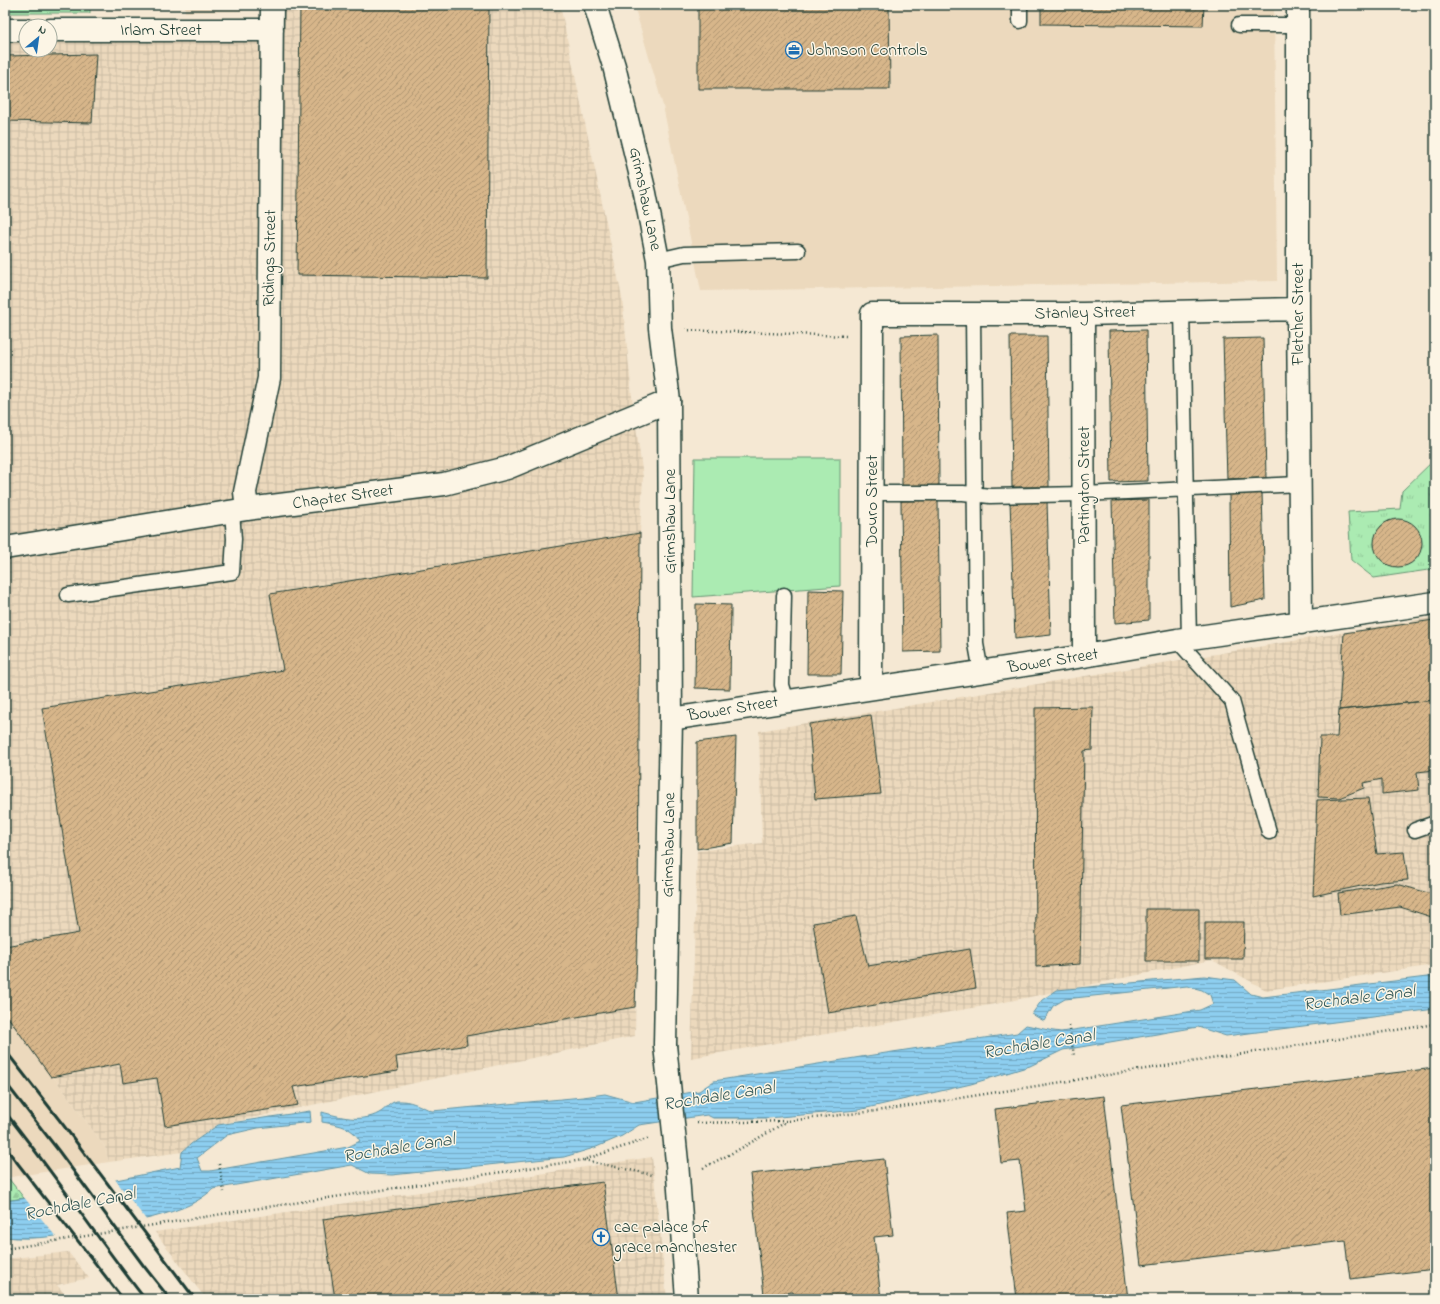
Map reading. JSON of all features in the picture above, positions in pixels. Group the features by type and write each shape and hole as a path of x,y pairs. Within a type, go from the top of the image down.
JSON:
{"street":[{"name":"Ridings Street","path":"240,510 246,492 268,378 272,5"},
{"name":"Grimshaw Lane","path":"595,5 614,66 645,193 658,260 660,328 669,401 671,719 665,1045 678,1171"},
{"name":"Fletcher Street","path":"1297,15 1301,623"},
{"path":"5,30 18,30"},
{"name":"Irlam Street","path":"58,30 272,30"},
{"name":"Stanley Street","path":"872,314 1083,314 1298,309"},
{"name":"Douro Street","path":"871,688 872,314"},
{"name":"Partington Street","path":"1083,314 1084,656"},
{"name":"Chapter Street","path":"5,548 240,510 444,484 507,468 669,401"},
{"name":"Bower Street","path":"671,719 1183,640 1435,604"},
{"path":"678,1171 687,1299"}],"lane":[{"path":"1020,5 1020,21"},
{"path":"1239,26 1297,15"},
{"path":"658,260 684,254 798,251"},
{"path":"1182,312 1186,489 1183,640 1232,701 1269,832"},
{"path":"973,314 976,644 981,672"},
{"path":"872,493 963,493 990,496 1084,494 1300,484"},
{"path":"68,595 232,572 234,538 240,510"},
{"path":"784,595 782,685 787,701"},
{"path":"1415,830 1435,823"}],"path":[{"path":"660,328 872,337"},
{"path":"695,1123 787,1122 876,1111 1435,1024"},
{"path":"1069,1026 1074,1056"},
{"path":"583,1160 678,1171 738,1150 787,1122"},
{"path":"5,1249 247,1210 583,1160 650,1138"},
{"path":"219,1164 224,1192"}],"shaded area":[{"path":"185,5 243,5 243,11 185,12"},
{"path":"284,5 560,5 622,297 632,397 643,477 640,533 635,1036 218,1125 182,1152 109,1162 105,1147 5,1011 5,40 18,40 18,58 58,58 58,40 283,37"},
{"path":"634,5 1274,5 1277,281 701,291 663,106"},
{"path":"1435,617 1435,965 1266,990 1212,960 995,1004 691,1058 697,851 762,843 759,731"},
{"path":"5,1011 105,1147 109,1162 5,1178"},
{"path":"652,1157 667,1299 206,1299 155,1232"},
{"path":"68,1252 89,1278 57,1285 69,1299 5,1299 5,1259"}],"green space":[{"path":"5,5 90,5 90,13 5,13"},
{"path":"695,458 840,458 840,586 693,597"},
{"path":"1435,459 1435,569 1374,578 1351,560 1348,512 1400,509 1402,491"},
{"path":"5,1174 24,1198 5,1201"}],"water":[{"name":"Rochdale Canal","path":"1204,976 1235,980 1251,994 1263,997 1435,976 1435,1009 1226,1036 1198,1027 1063,1050 1030,1066 971,1084 858,1110 768,1118 713,1118 707,1115 639,1125 622,1136 594,1148 564,1157 392,1175 370,1174 352,1165 213,1189 198,1200 172,1212 132,1222 54,1236 30,1238 5,1237 5,1201 28,1198 180,1167 182,1152 218,1125 310,1111 311,1122 258,1128 227,1135 197,1158 202,1171 210,1171 348,1147 360,1141 349,1129 339,1125 322,1122 322,1112 350,1118 365,1118 379,1113 397,1101 411,1102 432,1111 605,1094 634,1102 699,1091 714,1081 1017,1033 1026,1025 1061,1032 1200,1010 1213,1004 1210,995 1202,990 1187,986 1065,999 1053,1006 1044,1021 1032,1014 1042,1000 1057,990"}],"pier":[{"path":"114,1178 147,1221 57,1238 23,1196"}],"building":[{"path":"300,5 489,5 487,278 297,275"},
{"name":"Johnson Controls","path":"698,5 889,5 890,89 698,89"},
{"path":"1041,5 1204,5 1203,26 1041,24"},
{"path":"96,54 92,123 5,121 5,56 18,56 18,58 58,58 58,55"},
{"path":"1146,330 1148,481 1111,482 1109,331"},
{"path":"938,335 939,486 902,487 901,336"},
{"path":"1010,336 1047,336 1049,487 1012,487"},
{"path":"1263,338 1266,478 1227,479 1223,339"},
{"path":"1262,493 1265,600 1230,607 1229,494"},
{"path":"938,500 940,651 903,652 901,501"},
{"path":"1149,500 1149,620 1115,623 1112,501"},
{"path":"1010,501 1047,501 1051,635 1015,639"},
{"path":"1393,519 1403,519 1415,526 1422,538 1422,548 1415,560 1403,567 1393,567 1385,563 1378,556 1374,548 1374,538 1378,530 1385,523"},
{"path":"640,533 638,924 635,1007 466,1036 467,1045 396,1057 398,1071 293,1087 298,1105 165,1126 157,1078 123,1083 120,1064 51,1077 5,1013 5,946 79,933 42,708 283,670 270,594"},
{"path":"808,590 843,591 841,674 807,674"},
{"path":"696,604 731,605 730,689 695,688"},
{"path":"1434,620 1435,700 1339,710 1344,633"},
{"path":"1435,700 1435,770 1417,772 1419,790 1382,794 1382,779 1363,783 1364,788 1339,798 1318,797 1320,737 1337,737 1339,710"},
{"path":"1093,707 1092,750 1084,751 1080,964 1036,967 1035,708"},
{"path":"871,715 881,794 815,799 809,724"},
{"path":"736,737 733,843 697,849 697,742"},
{"path":"1368,798 1377,854 1404,852 1408,880 1380,882 1313,896 1317,800"},
{"path":"1397,884 1435,895 1435,918 1400,907 1340,915 1338,893"},
{"path":"1146,909 1199,909 1199,961 1146,961"},
{"path":"856,916 868,966 970,949 976,988 828,1013 813,923"},
{"path":"1205,922 1244,922 1243,959 1205,959"},
{"path":"1435,1068 1435,1269 1350,1279 1345,1241 1141,1265 1121,1105"},
{"path":"1104,1096 1128,1299 1034,1299 1034,1297 1017,1299 1007,1213 1026,1211 1020,1161 1001,1163 995,1109"},
{"path":"884,1159 893,1235 874,1237 881,1299 794,1299 793,1292 764,1295 750,1174"},
{"path":"603,1182 619,1299 335,1299 323,1219"}],"railway":[{"path":"5,1050 195,1299"},
{"path":"5,1082 170,1299"},
{"path":"5,1112 41,1158 145,1299"},
{"path":"5,1147 123,1299"}],"place":[{"name":"Johnson Controls","path":"794,50"},
{"name":"cac palace of grace manchester","path":"601,1237"}]}
